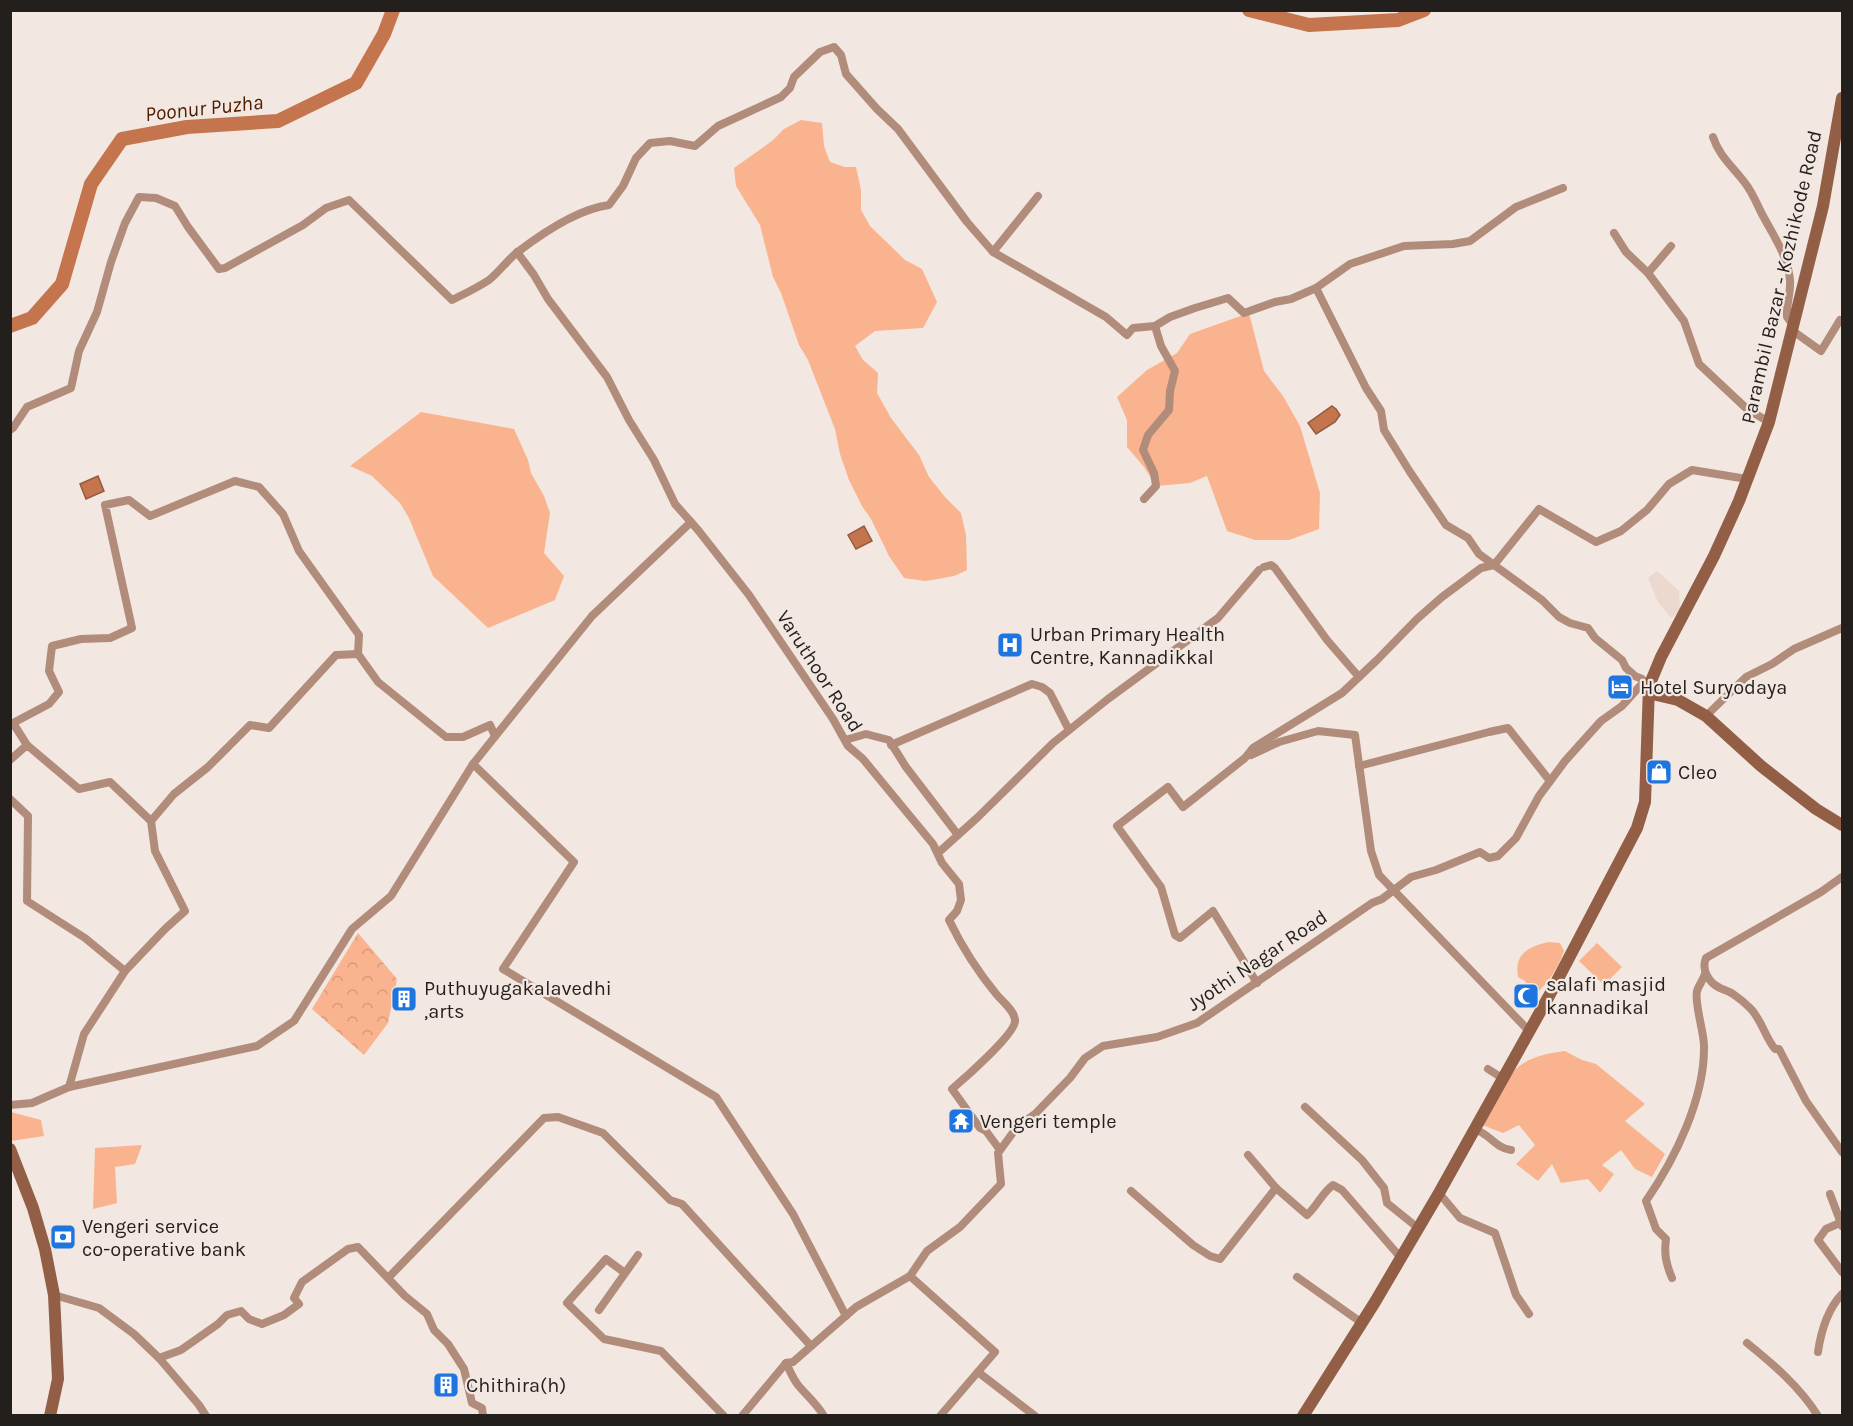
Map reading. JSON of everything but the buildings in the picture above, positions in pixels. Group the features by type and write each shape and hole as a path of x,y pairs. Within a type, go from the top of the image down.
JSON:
{"main road":[{"name":"Parambil Bazar - Kozhikode Road","path":"1648,690 1661,657 1714,556 1769,422 1823,206 1842,98"},
{"path":"1304,1416 1439,1193 1529,1031 1637,828 1645,802 1648,690 1678,700 1706,716 1761,766 1816,810 1842,825"},
{"path":"12,1158 33,1208 45,1250 54,1295 58,1379 50,1416"}],"street":[{"path":"10,430 27,407 71,388 79,351 97,312 125,223 139,197 156,198 175,206 219,268 225,268 303,225 326,208 349,200 452,300 488,280 517,252 573,216 609,205 623,186 636,158 650,143 670,141 695,146 718,126 781,97 790,88 794,76 820,52 834,47 841,55 846,74 898,129 993,252 1106,317 1128,335 1133,328 1155,326 1186,311 1228,297 1244,313 1291,299 1316,288 1350,264 1404,246 1470,241 1516,207 1563,188"},
{"path":"1713,137 1722,155 1746,183 1783,255 1790,276 1791,288 1787,317 1793,329 1821,351 1840,320 1842,322"},
{"path":"993,252 1038,196"},
{"path":"1614,233 1626,252 1648,273 1684,321 1700,364 1747,409 1769,422"},
{"path":"1648,273 1671,246"},
{"name":"Varuthoor Road","path":"517,252 534,274 548,299 608,377 629,420 654,460 675,504 749,595 833,719 848,746 863,759 933,844 942,863 959,884 961,900 957,911 949,921 978,972 1014,1014 1016,1023 1011,1032 952,1089 980,1128 986,1131 1000,1150"},
{"path":"1316,288 1366,388 1381,411 1384,430 1446,525 1468,538 1479,554 1542,600 1559,618 1588,628 1595,638 1622,660 1626,668 1642,679 1648,690"},
{"path":"1144,499 1156,486 1154,473 1143,450 1148,435 1169,410 1170,391 1175,371 1161,346 1155,326"},
{"path":"1257,983 1213,911 1180,938 1175,935 1161,887 1117,826 1168,787 1183,807 1245,758 1253,748 1332,699 1359,677 1416,619 1442,597 1481,568 1494,565 1539,508 1596,542 1621,531 1647,510 1669,484 1692,470 1747,479"},
{"path":"69,1088 84,1034 125,971 185,911 155,851 151,821 110,782 79,789 27,745 13,723 49,704 59,692 50,671 52,646 81,639 110,638 132,628 105,505 129,500 150,516 235,481 259,487 283,514 299,551 359,635 358,654 378,682 446,737 463,737 490,726 495,735"},
{"path":"10,1105 32,1102 69,1088 257,1046 294,1021 352,929 391,896 472,764 495,735 592,616 691,522"},
{"path":"938,853 1053,743 1218,618 1262,568 1271,565 1275,568 1327,640 1359,677"},
{"path":"1706,716 1746,677 1772,664 1794,649 1842,628"},
{"path":"151,821 174,794 208,766 250,725 269,728 336,655 358,654"},
{"path":"891,745 1032,684 1050,693 1069,730"},
{"name":"Jyothi Nagar Road","path":"1000,1150 1017,1127 1035,1114 1086,1058 1103,1046 1157,1037 1197,1023 1411,877 1436,870 1480,852 1489,858 1498,856 1516,838 1539,796 1565,761 1601,721 1622,706 1640,686 1648,690"},
{"path":"1359,766 1508,728 1550,781"},
{"path":"1245,758 1279,742 1318,731 1355,735 1371,851 1379,875 1529,1031"},
{"path":"845,740 866,734 889,740 958,835"},
{"path":"10,760 27,745"},
{"path":"472,764 574,862 503,969 717,1097 793,1214 846,1316"},
{"path":"10,799 28,816 27,901 85,938 125,971"},
{"path":"1842,877 1821,892 1706,958 1703,965 1705,974 1718,987 1732,992 1753,1010 1766,1030 1767,1039 1775,1049 1779,1049 1806,1101 1842,1152"},
{"path":"1672,1278 1666,1266 1666,1239 1656,1229 1646,1201 1658,1184 1693,1113 1702,1079 1704,1045 1696,993 1705,974"},
{"path":"1488,1069 1502,1078"},
{"path":"1305,1107 1362,1160 1384,1188 1387,1203 1418,1228"},
{"path":"388,1278 544,1118 558,1117 603,1133 670,1200 682,1204 811,1346"},
{"path":"1474,1129 1483,1132 1499,1147 1511,1150"},
{"path":"742,1416 786,1363 793,1362 856,1307 910,1276 927,1251 960,1227 1001,1184 998,1153 1000,1150"},
{"path":"1248,1155 1276,1188 1307,1215 1313,1210 1325,1190 1333,1185 1342,1190 1401,1258"},
{"path":"1131,1191 1193,1245 1210,1256 1220,1259 1276,1188"},
{"path":"1439,1193 1460,1218 1495,1233 1516,1295 1529,1314"},
{"path":"1830,1194 1842,1224 1826,1229 1818,1240 1842,1272"},
{"path":"159,1358 181,1350 227,1315 241,1311 249,1319 262,1324 284,1315 300,1304 294,1298 302,1282 348,1250 358,1247 405,1296 428,1314 434,1330 448,1344 464,1369 472,1403 482,1408 483,1416"},
{"path":"598,1310 638,1255"},
{"path":"625,1273 606,1259 567,1303 604,1339 661,1352 724,1416"},
{"path":"910,1276 995,1352 940,1416"},
{"path":"1297,1276 1362,1323"},
{"path":"1818,1352 1821,1330 1833,1304 1842,1294"},
{"path":"54,1295 99,1308 134,1334 184,1386 206,1416"},
{"path":"1747,1343 1779,1369 1813,1407 1818,1416"},
{"path":"786,1363 800,1388 808,1394 824,1416"},
{"path":"978,1372 1035,1416"}],"shaded area":[{"path":"1332,406 1340,415 1335,422 1316,434 1308,423"},
{"path":"98,476 104,491 86,499 80,484"},
{"path":"864,526 872,541 856,549 848,535"},
{"path":"1657,571 1679,591 1680,611 1671,618 1658,602 1648,578"}],"green space":[{"path":"801,120 822,123 824,146 830,162 845,167 856,167 861,190 861,210 870,226 905,260 922,269 937,302 923,328 875,331 855,346 863,360 878,373 877,393 891,418 919,455 929,477 961,513 966,535 967,570 954,576 925,581 904,578 889,556 849,480 835,429 773,277 760,225 736,186 734,168 772,141 784,129"},
{"path":"1249,313 1264,371 1283,396 1300,426 1320,493 1319,529 1289,540 1255,540 1227,531 1207,476 1190,483 1156,486 1127,447 1127,420 1117,397 1147,370 1177,353 1190,334"},
{"path":"421,412 514,429 550,513 544,553 564,576 555,600 488,628 433,576 409,518 400,503 372,476 350,466"},
{"path":"358,933 397,979 388,1023 364,1055 312,1009"},
{"path":"1548,942 1560,943 1564,951 1562,957 1539,991 1530,989 1525,981 1518,977 1520,957 1534,946"},
{"path":"1597,943 1622,967 1604,985 1579,961"},
{"path":"1565,1051 1596,1064 1645,1104 1625,1121 1665,1154 1652,1177 1635,1169 1621,1150 1602,1165 1614,1174 1600,1193 1588,1179 1561,1183 1552,1164 1538,1181 1516,1164 1535,1145 1519,1125 1503,1133 1477,1123 1503,1084 1518,1067 1537,1057"},
{"path":"11,1112 41,1120 44,1136 11,1141"},
{"path":"142,1145 135,1164 115,1167 117,1203 93,1209 95,1148"}],"waterway":[{"name":"Poonur Puzha","path":"10,326 32,318 62,284 91,184 122,139 187,127 278,121 356,83 384,34 393,10"},
{"name":"Poonur Puzha","path":"1249,10 1309,25 1398,20 1424,10"}],"place":[{"name":"Urban Primary Health Centre, Kannadikkal","path":"1010,645"},
{"name":"Hotel Suryodaya","path":"1620,687"},
{"name":"Cleo","path":"1659,772"},
{"name":"salafi masjid kannadikal","path":"1526,996"},
{"name":"Puthuyugakalavedhi ,arts","path":"404,999"},
{"name":"Vengeri temple","path":"961,1121"},
{"name":"Vengeri service co-operative bank","path":"63,1237"},
{"name":"Chithira(h)","path":"446,1385"}]}
